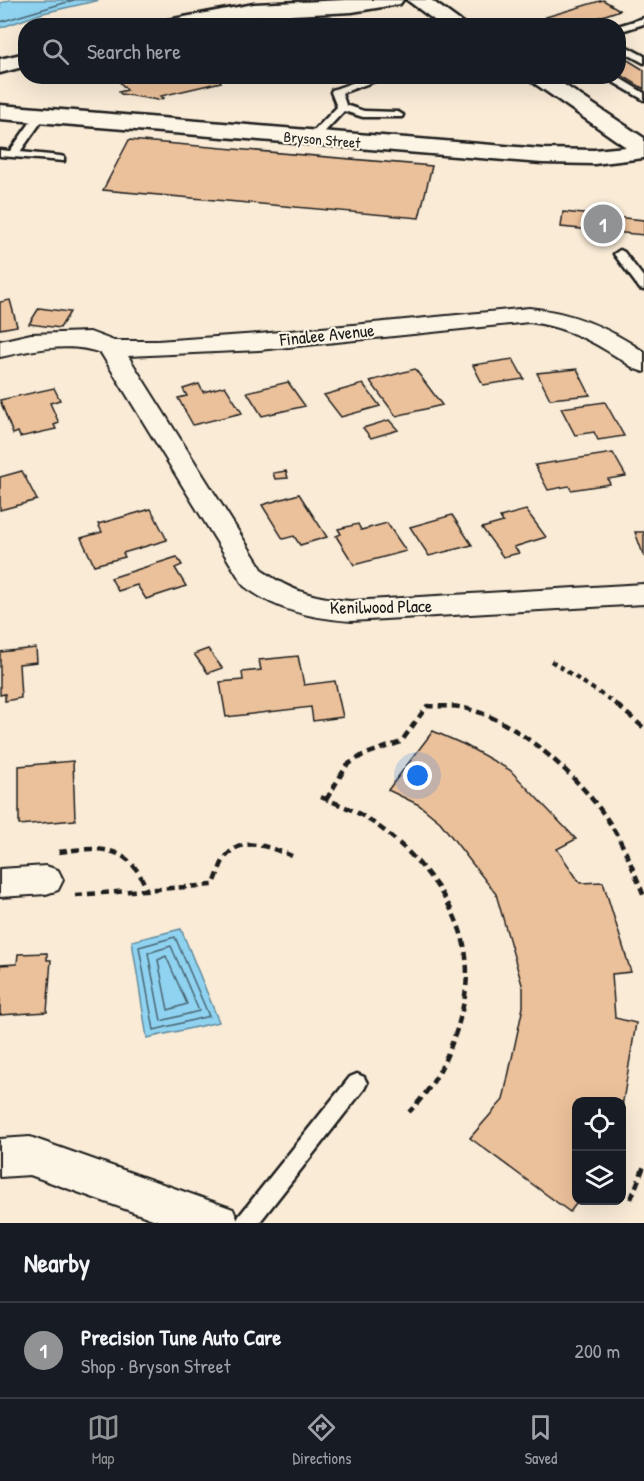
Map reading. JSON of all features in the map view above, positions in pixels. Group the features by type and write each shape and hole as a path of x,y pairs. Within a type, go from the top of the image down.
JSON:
{"main road":[{"path":"233,18 282,8 353,7 393,0"},
{"path":"417,0 445,18"},
{"path":"0,66 18,61"},
{"path":"548,84 644,149"},
{"name":"Bryson Street","path":"0,112 312,139 611,158 644,149"}],"street":[{"name":"Finalee Avenue","path":"0,349 32,342 90,340 110,348 157,349 259,342 530,315 557,316 582,326 610,340 644,364"},
{"name":"Kenilwood Place","path":"110,348 254,579 273,594 309,608 351,611 644,594"},
{"path":"0,883 58,876"},
{"path":"0,1158 30,1156 218,1223"}],"lane":[{"path":"626,27 644,21"},
{"path":"626,50 644,60"},
{"path":"336,84 342,107 363,114 398,115"},
{"path":"336,92 360,84"},
{"path":"622,84 644,97"},
{"path":"312,139 342,107"},
{"path":"13,154 40,115"},
{"path":"0,153 60,159"},
{"path":"620,254 644,286"},
{"path":"246,1223 357,1083"}],"path":[{"path":"550,661 622,708 644,728"},
{"path":"409,1112 427,1096 441,1074 454,1039 462,1011 467,975 463,945 437,886 398,841 365,817 323,798 339,770 370,751 401,742 427,706 465,708 505,724 565,774 595,804 612,827 644,896"},
{"path":"58,876 147,891 213,885 226,856 231,850 242,845 257,844 292,856"},
{"path":"58,876 105,849 121,853 135,862 143,876 147,891"},
{"path":"630,1199 644,1166"}],"water":[{"path":"9,0 100,0 29,18 18,18 18,22 0,28 0,3"},
{"path":"181,929 219,1022 147,1038 132,941"}],"building":[{"path":"603,0 620,10 597,18 546,17"},
{"path":"626,59 644,70 644,89 626,78"},
{"path":"121,84 212,84 161,96 164,98 158,100 119,92 127,90"},
{"path":"129,140 432,166 419,218 103,190"},
{"path":"563,212 644,220 644,235 561,227"},
{"path":"10,300 17,326 0,329 0,302"},
{"path":"39,308 70,312 60,328 29,324"},
{"path":"513,359 524,379 483,385 473,365"},
{"path":"415,369 442,405 396,416 370,381"},
{"path":"577,369 590,395 550,399 537,373"},
{"path":"288,382 305,406 262,416 247,392"},
{"path":"199,384 203,392 225,386 242,413 193,425 178,398 187,396 183,389"},
{"path":"363,384 380,406 341,417 324,395"},
{"path":"54,388 60,400 50,403 59,423 54,425 56,429 20,437 18,432 13,434 0,400"},
{"path":"605,402 624,436 598,440 594,432 575,435 561,408"},
{"path":"389,420 398,430 371,438 363,428"},
{"path":"613,453 626,476 608,479 610,484 571,490 569,486 548,490 535,465"},
{"path":"22,471 37,500 0,510 0,477"},
{"path":"286,471 288,478 275,479 273,473"},
{"path":"299,494 327,537 300,545 294,536 283,539 262,505"},
{"path":"151,509 167,540 123,553 125,557 94,565 81,538 102,532 98,524"},
{"path":"526,510 546,537 514,547 519,553 503,557 482,528 503,522 500,517"},
{"path":"452,515 472,545 429,556 410,527"},
{"path":"387,523 406,551 354,565 336,536 341,534 338,529 358,524 361,530"},
{"path":"635,532 644,532 644,557"},
{"path":"177,557 182,565 175,568 186,586 146,599 137,585 118,591 111,578"},
{"path":"36,648 37,662 19,664 21,698 5,701 5,694 0,695 0,652"},
{"path":"208,649 222,668 208,673 194,654"},
{"path":"298,656 304,685 335,681 343,717 313,721 311,707 226,717 220,682 243,680 242,672 261,670 259,660"},
{"path":"433,731 465,745 510,770 576,839 557,849 580,883 603,882 631,972 612,974 615,1018 636,1023 624,1097 572,1097 572,1205 575,1205 570,1212 470,1138 503,1100 523,1007 523,988 496,894 440,822 419,805 388,790"},
{"path":"73,761 75,820 19,825 19,766"},
{"path":"47,953 47,960 51,960 47,1012 0,1015 0,965 17,964 18,954"}],"place":[{"name":"Precision Tune Auto Care","path":"603,224"}]}
